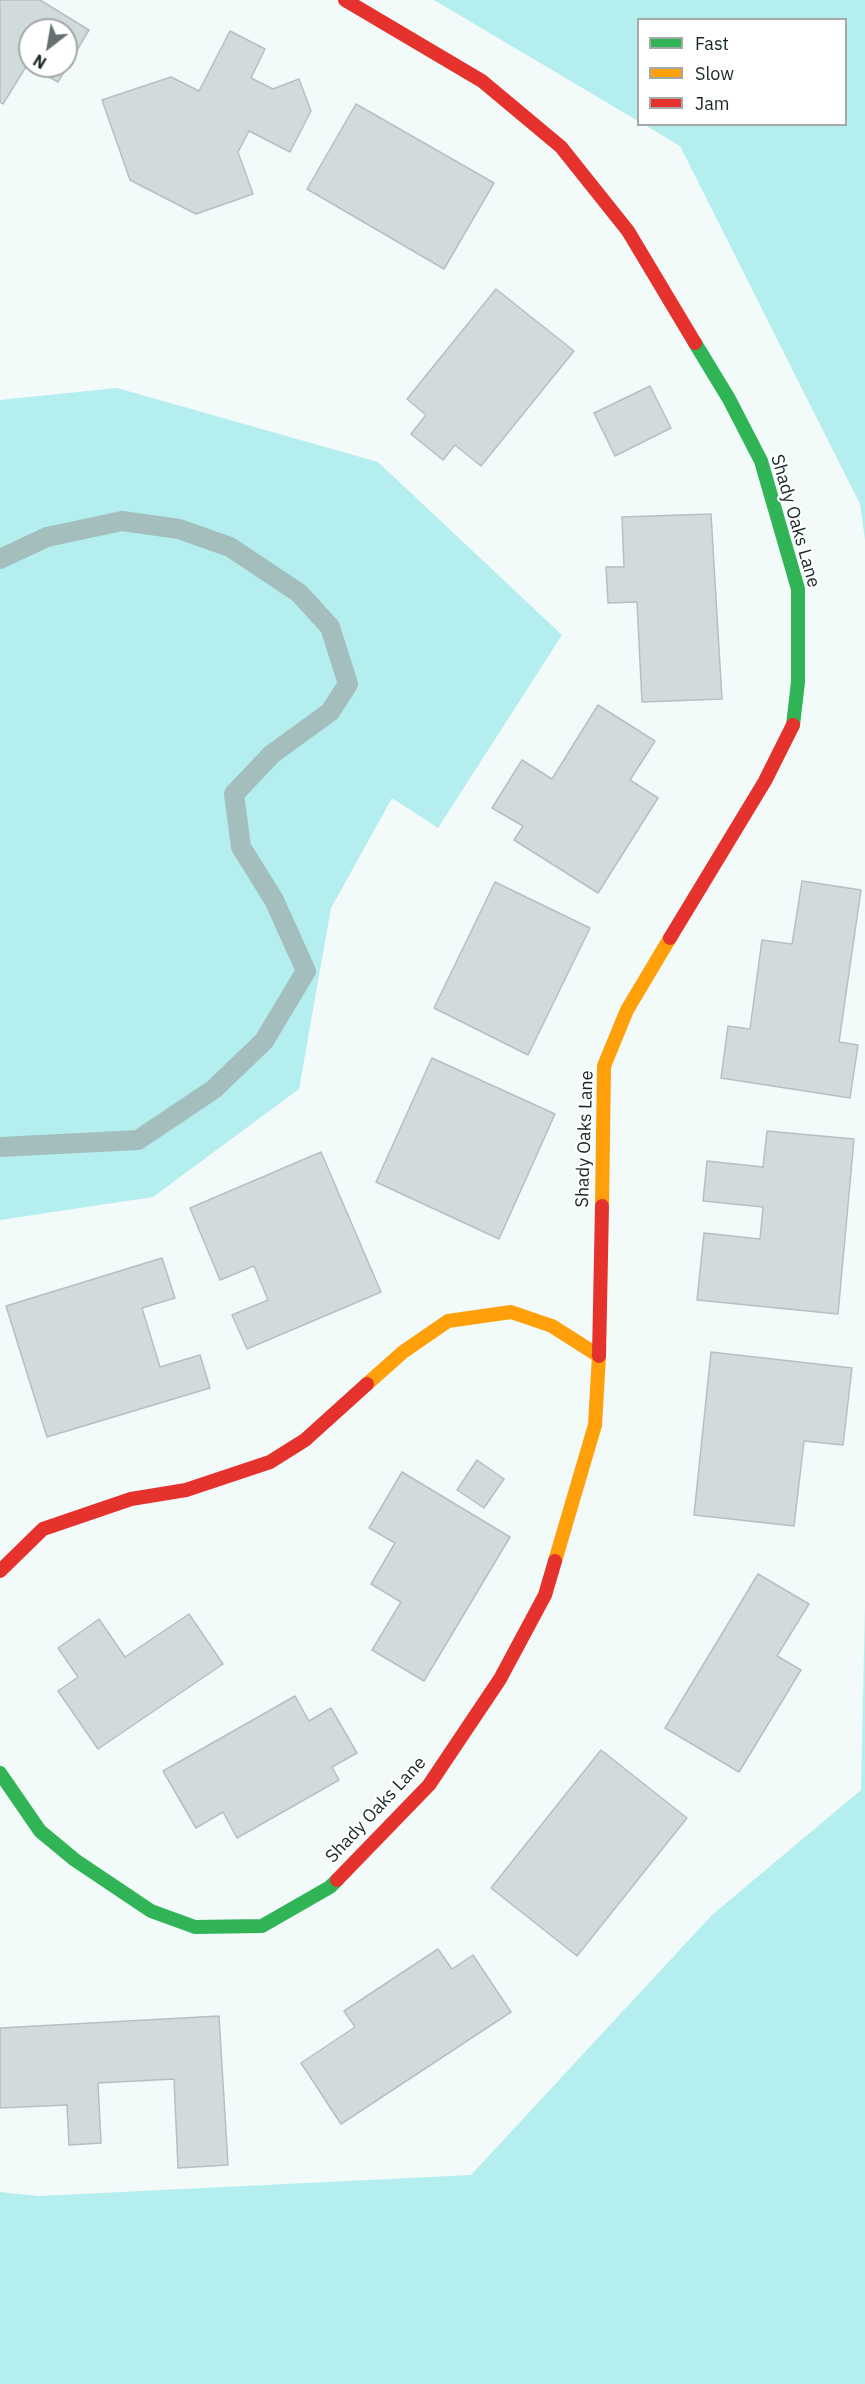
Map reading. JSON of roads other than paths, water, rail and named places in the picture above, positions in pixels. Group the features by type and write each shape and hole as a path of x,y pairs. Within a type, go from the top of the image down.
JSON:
{"street":[{"name":"Shady Oaks Lane","path":"0,1773 40,1831 75,1860 151,1911 195,1927 262,1926 330,1887 429,1785 500,1679 545,1596 595,1425 604,1066 627,1011 765,781 794,723 798,682 798,589 761,461 729,399 628,231 561,147 482,81 345,0"},
{"path":"0,1571 43,1529 131,1499 186,1490 270,1461 305,1440 403,1352 448,1321 511,1312 552,1326 598,1356"}],"lane":[{"path":"0,559 48,537 122,522 179,529 230,547 299,593 330,627 348,684 330,712 272,754 234,794 241,847 274,900 306,971 264,1041 214,1089 138,1140 0,1147"}]}
